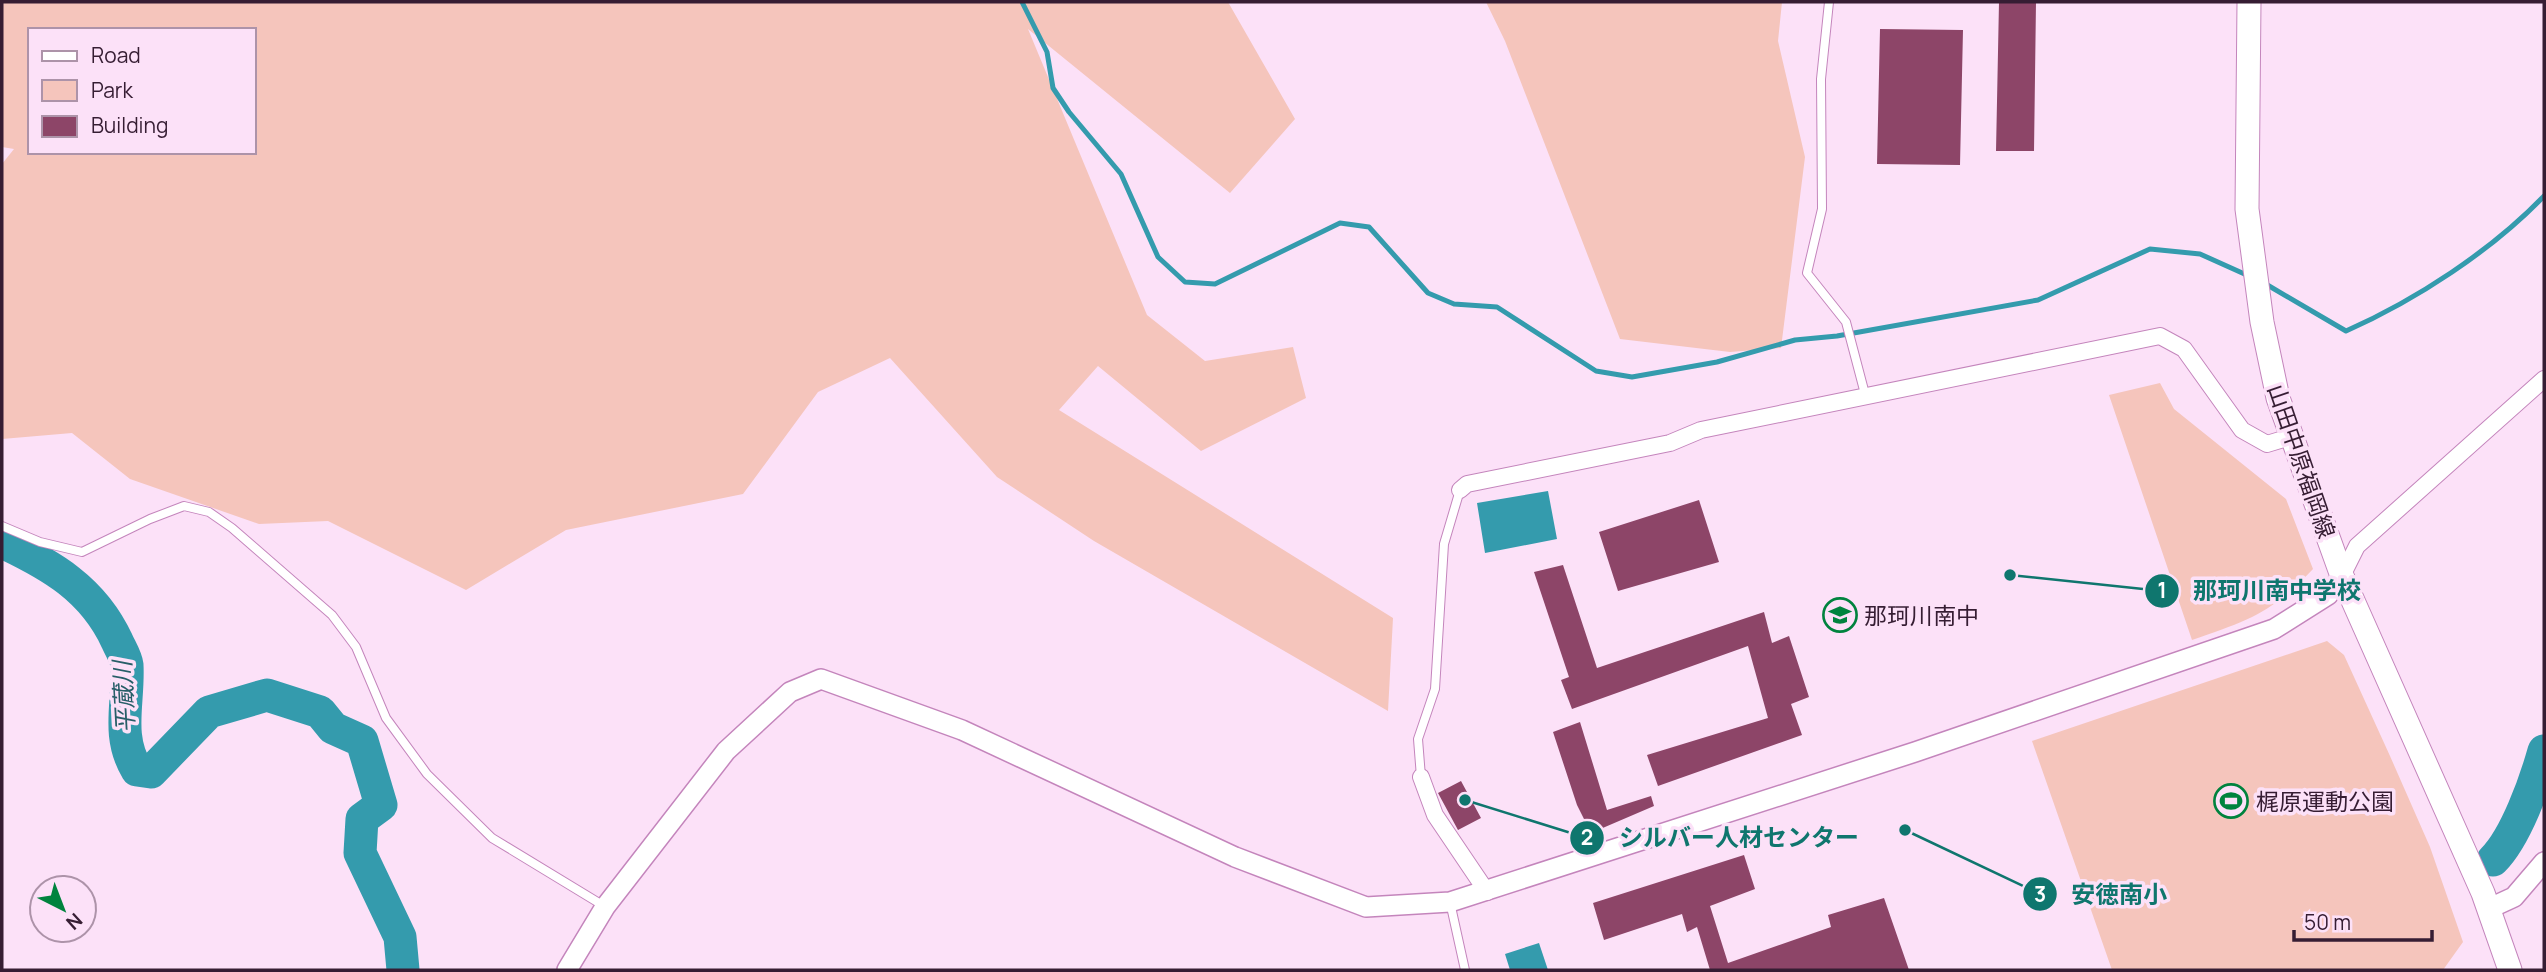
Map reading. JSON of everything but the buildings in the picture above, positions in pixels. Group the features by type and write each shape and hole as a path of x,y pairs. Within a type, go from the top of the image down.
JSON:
{"main road":[{"name":"山田中原福岡線","path":"2249,2 2249,235 2271,369 2290,437 2342,576 2485,901 2507,969"}],"street":[{"path":"1460,490 1467,484 1670,443 1701,429 2160,336 2184,349 2242,430 2267,444 2290,437"},
{"path":"567,970 605,907 726,751 790,692 821,679 962,730 1235,857 1366,907 1450,902 2135,679 2274,629 2329,595 2357,546 2544,379"},
{"path":"1421,777 1435,816 1487,892"},
{"path":"2485,901 2514,897 2544,862"}],"lane":[{"path":"1829,2 1819,114 1824,169 1822,209 1807,273 1846,322 1865,394"},
{"path":"1421,777 1418,739 1435,689 1444,544 1460,490"},
{"path":"2,526 40,542 82,552 150,519 184,506 209,512 232,528 332,615 356,646 386,718 427,774 492,838 605,907"},
{"path":"1450,902 1465,970"}],"green space":[{"path":"2,2 1228,2 1295,119 1230,193 1028,29 1147,315 1205,361 1293,347 1306,398 1201,451 1098,366 1059,410 1393,618 1388,711 1094,541 997,477 890,358 818,392 743,494 566,530 466,590 328,521 259,524 130,479 72,433 2,439 2,164 14,149 2,147"},
{"path":"1486,2 1782,2 1778,41 1805,157 1781,348 1730,352 1620,339 1505,41"},
{"path":"2160,383 2174,409 2286,499 2313,569 2284,596 2258,614 2192,640 2109,395"},
{"name":"梶原運動公園","path":"2327,641 2344,655 2390,756 2430,847 2463,942 2443,970 2112,970 2032,741"}],"water":[{"path":"1548,491 1557,539 1485,553 1477,503"},
{"path":"1539,943 1548,970 1510,970 1505,954"}],"waterway":[{"path":"1022,2 1047,52 1053,88 1069,112 1121,174 1158,257 1185,282 1215,284 1340,223 1369,227 1428,293 1454,304 1497,307 1596,371 1632,377 1717,362 1795,340 1837,336 2038,300 2150,249 2200,254 2249,276"},
{"path":"2264,283 2346,331 2399,305 2477,255 2544,196"},
{"name":"平蔵川","path":"2,542 69,581 96,607 107,623 126,662 125,731 137,770 151,772 209,712 267,695 320,712 333,728 362,741 381,805 362,819 360,853 400,937 403,970"},
{"name":"平蔵川","path":"2493,860 2517,824 2544,751"}],"place":[{"name":"那珂川南中学校","path":"2010,575"},
{"name":"那珂川南中","path":"1840,615"},
{"name":"シルバー人材センター","path":"1465,800"},
{"name":"梶原運動公園","path":"2231,801"},
{"name":"安徳南小","path":"1905,830"}]}
